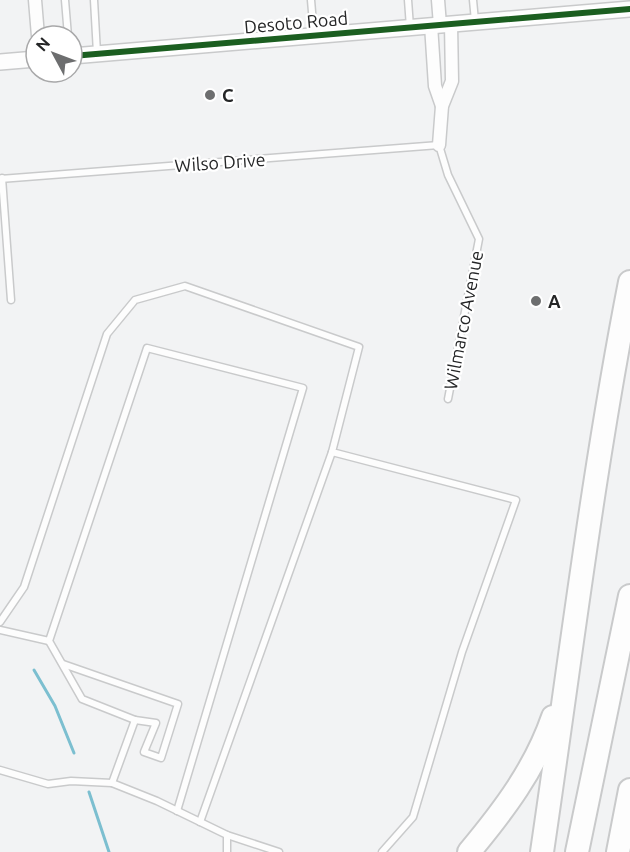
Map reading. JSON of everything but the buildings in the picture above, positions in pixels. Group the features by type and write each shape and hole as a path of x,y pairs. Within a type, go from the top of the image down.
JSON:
{"highway":[{"path":"542,852 576,616 630,282"},
{"path":"577,852 630,596"},
{"path":"469,852 517,792 534,763 556,708 576,616"},
{"path":"618,852 630,790"}],"street":[{"path":"35,0 37,24"},
{"name":"Wilmarco Avenue","path":"438,0 453,81 442,106 439,144"},
{"name":"Desoto Road","path":"84,55 475,22 599,6 630,9"},
{"name":"Wilmarco Avenue","path":"441,25 435,86 442,106"},
{"path":"0,62 24,60"}],"lane":[{"path":"65,0 67,24"},
{"path":"94,0 97,53"},
{"path":"311,0 314,35"},
{"path":"408,0 410,27"},
{"path":"473,0 475,22"},
{"name":"Wilso Drive","path":"1,178 439,144"},
{"name":"Wilmarco Avenue","path":"439,144 448,176 478,239 448,399"},
{"path":"1,178 11,300"},
{"path":"0,622 24,587 107,334 135,300 184,286 359,347 332,452 200,822"},
{"path":"49,641 147,348 303,388 177,811"},
{"path":"332,452 516,500 462,652 412,817 382,852"},
{"path":"0,630 49,641 82,699 135,720 171,727"},
{"path":"62,664 178,704 161,758 144,752 156,723"},
{"path":"112,783 135,720"},
{"path":"0,770 48,784 72,781 112,783 227,835 279,852"},
{"path":"227,835 227,852"}],"waterway":[{"path":"34,670 55,706 74,753"},
{"path":"89,792 109,852"}],"cycle path":[{"path":"84,55 630,9"}],"place":[{"name":"C","path":"210,95"},
{"name":"A","path":"536,301"}]}
